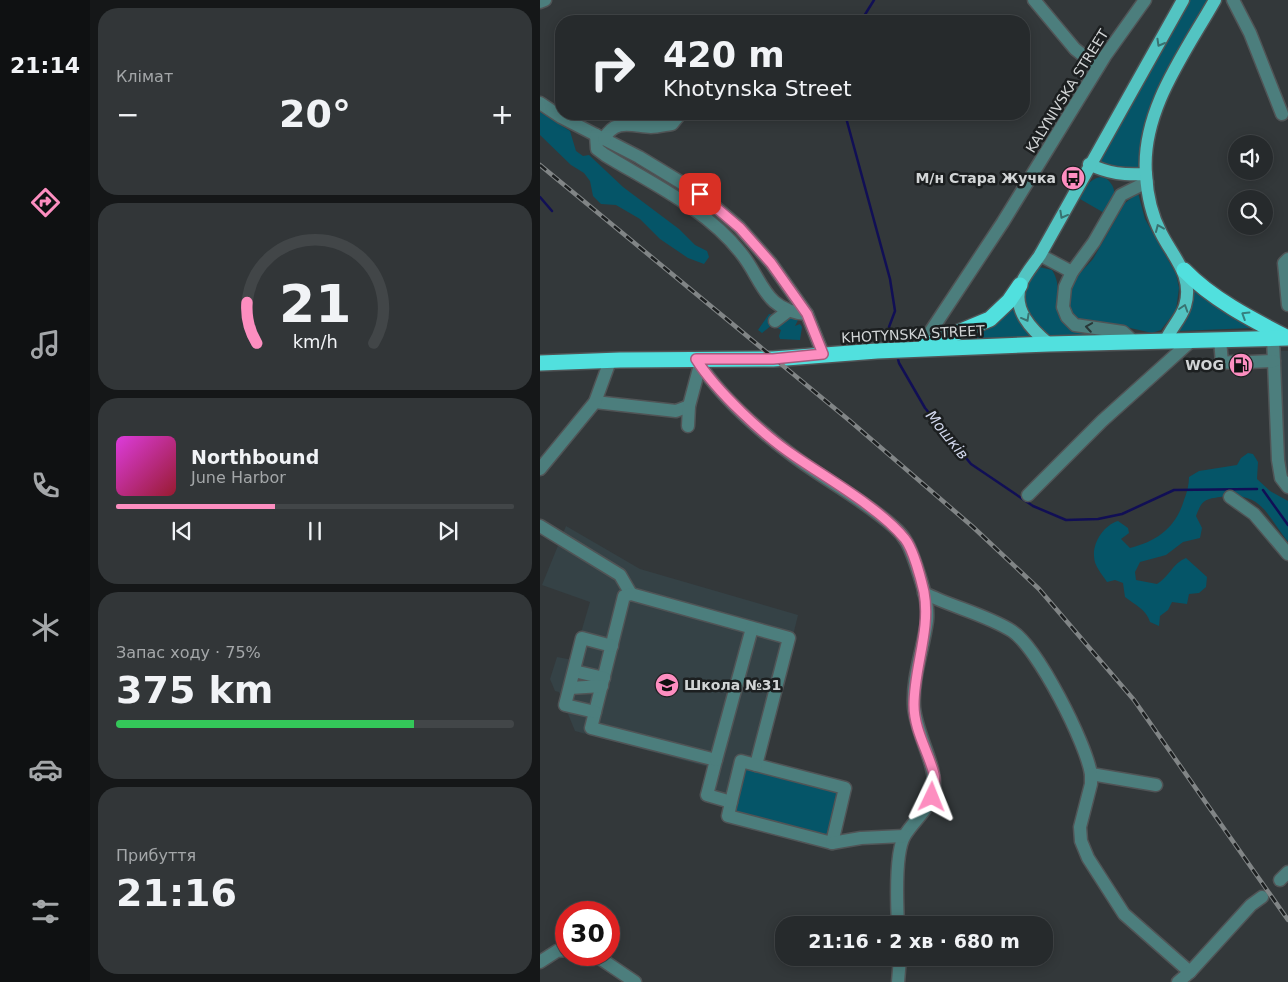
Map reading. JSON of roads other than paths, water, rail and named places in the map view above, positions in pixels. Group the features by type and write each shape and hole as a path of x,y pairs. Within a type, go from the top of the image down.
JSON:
{"highway":[{"path":"1184,270 1211,293 1283,338"},
{"path":"913,350 990,319 1009,300 1020,285"},
{"name":"KHOTYNSKA STREET","path":"540,363 610,361 698,362 773,359 877,351 1283,338"}],"main road":[{"path":"1049,344 1032,329 1022,315 1020,285 1040,255 1089,164 1183,0"},
{"path":"1165,342 1170,330 1182,315 1186,304 1184,270 1161,233 1152,209 1146,178 1148,145 1160,99 1215,0"},
{"path":"1089,164 1105,172 1146,178"}],"street":[{"path":"540,2 545,0"},
{"path":"1034,0 1075,49 1098,67"},
{"name":"KALYNIVSKA STREET","path":"913,350 1003,222 1098,67 1145,0"},
{"path":"1233,0 1250,33 1282,114"},
{"path":"540,103 555,113"},
{"path":"567,120 639,157 700,194 740,228 771,263 807,314 823,354"},
{"path":"675,120 672,124 653,127 620,124 600,137 597,149 694,210 724,234 741,253 754,271 761,288 770,299 788,311 807,314"},
{"path":"1121,196 1122,175"},
{"path":"1134,342 1123,332 1075,325 1067,317 1063,307 1065,288 1072,272 1094,242 1121,196 1146,178"},
{"path":"1040,255 1072,272"},
{"path":"1288,259 1284,263 1288,305"},
{"path":"774,321 788,311"},
{"path":"1283,338 1274,361 1281,375 1283,454 1286,481"},
{"path":"1220,340 1222,363 1233,362"},
{"path":"1028,495 1102,420 1191,341"},
{"path":"540,469 595,402 610,361"},
{"path":"1249,362 1274,361"},
{"path":"688,426 689,406 698,362"},
{"path":"698,362 730,400 780,445 844,489 894,527 907,540 924,593 927,620 917,667 914,706 918,728 934,776 934,787 932,797 904,836 897,879 898,916"},
{"path":"595,402 676,411 689,406"},
{"path":"1230,497 1254,514 1288,554"},
{"path":"540,526 620,575 631,594"},
{"path":"924,593 948,605 1003,625 1015,632 1029,646 1073,726 1088,760 1091,774 1090,784 1080,827 1081,842 1088,858 1124,914 1190,972"},
{"path":"716,760 591,728 624,596 631,594 789,638 756,766"},
{"path":"731,802 707,795 752,628"},
{"path":"595,712 566,705 582,638 612,646"},
{"path":"574,671 603,682"},
{"path":"570,688 603,682"},
{"path":"832,843 845,788 741,761 728,816 832,843 861,838 904,836"},
{"path":"1091,774 1156,785"},
{"path":"1178,982 1190,972 1262,896"},
{"path":"540,962 555,951"},
{"path":"611,966 635,982"},
{"path":"898,982 899,966"}],"waterway":[{"name":"Мошків","path":"865,15 874,0"},
{"name":"Мошків","path":"847,120 890,279 895,311 889,327 894,345"},
{"path":"540,197 552,211"},
{"name":"Мошків","path":"897,355 899,363 925,408 971,464 1033,506 1066,520 1098,519 1122,514 1174,490 1257,489"},
{"name":"Мошків","path":"1263,490 1288,525"}],"railway":[{"path":"540,165 850,421 973,527 1039,589 1134,700 1288,920"}],"place":[{"name":"М/н Стара Жучка","path":"1073,178"},
{"name":"WOG","path":"1241,365"},
{"name":"Школа №31","path":"667,685"}]}
